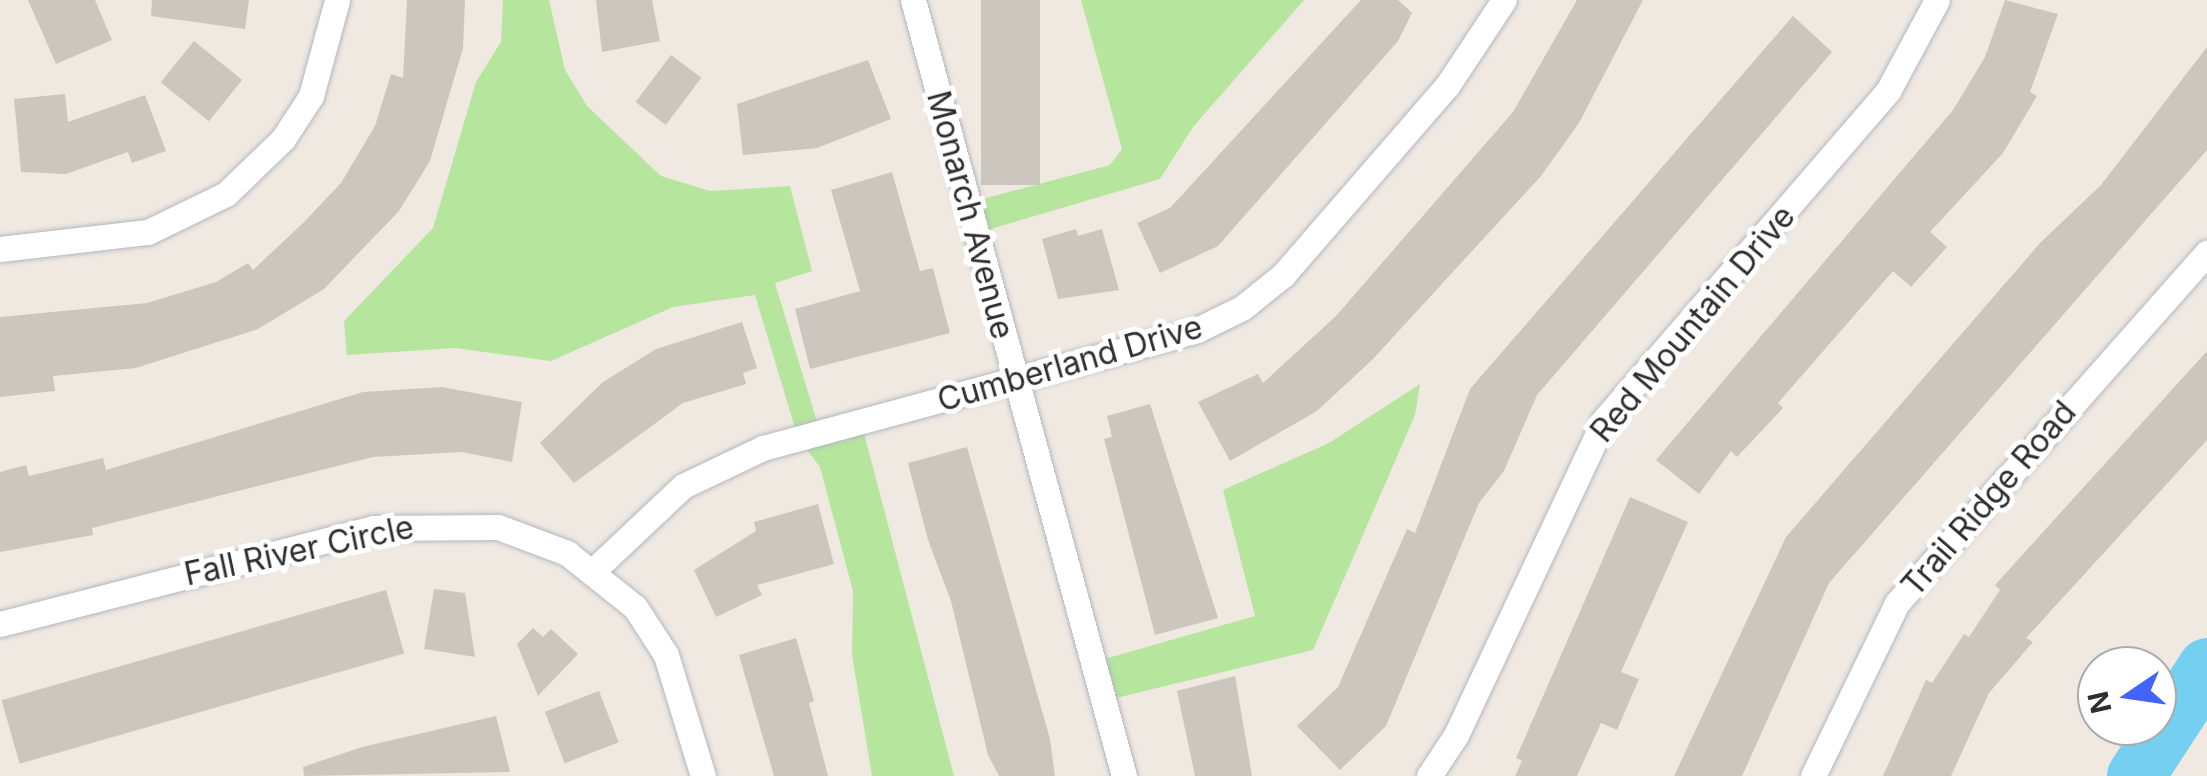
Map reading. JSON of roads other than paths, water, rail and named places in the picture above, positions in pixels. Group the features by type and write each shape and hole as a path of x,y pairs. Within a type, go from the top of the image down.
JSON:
{"street":[{"path":"0,249 148,232 226,194 283,139 311,96 337,0"},
{"name":"Monarch Avenue","path":"913,0 1124,776"},
{"name":"Cumberland Drive","path":"595,569 645,514 708,471 763,448 1196,330 1261,295 1447,86 1504,0"},
{"name":"Red Mountain Drive","path":"1429,776 1456,735 1604,420 1888,91 1937,0"},
{"name":"Trail Ridge Road","path":"1814,776 1898,603 2207,252"},
{"name":"Fall River Circle","path":"0,624 409,523 498,527 595,569 636,607 666,655 703,776"}],"waterway":[{"path":"2136,776 2207,667"}]}
